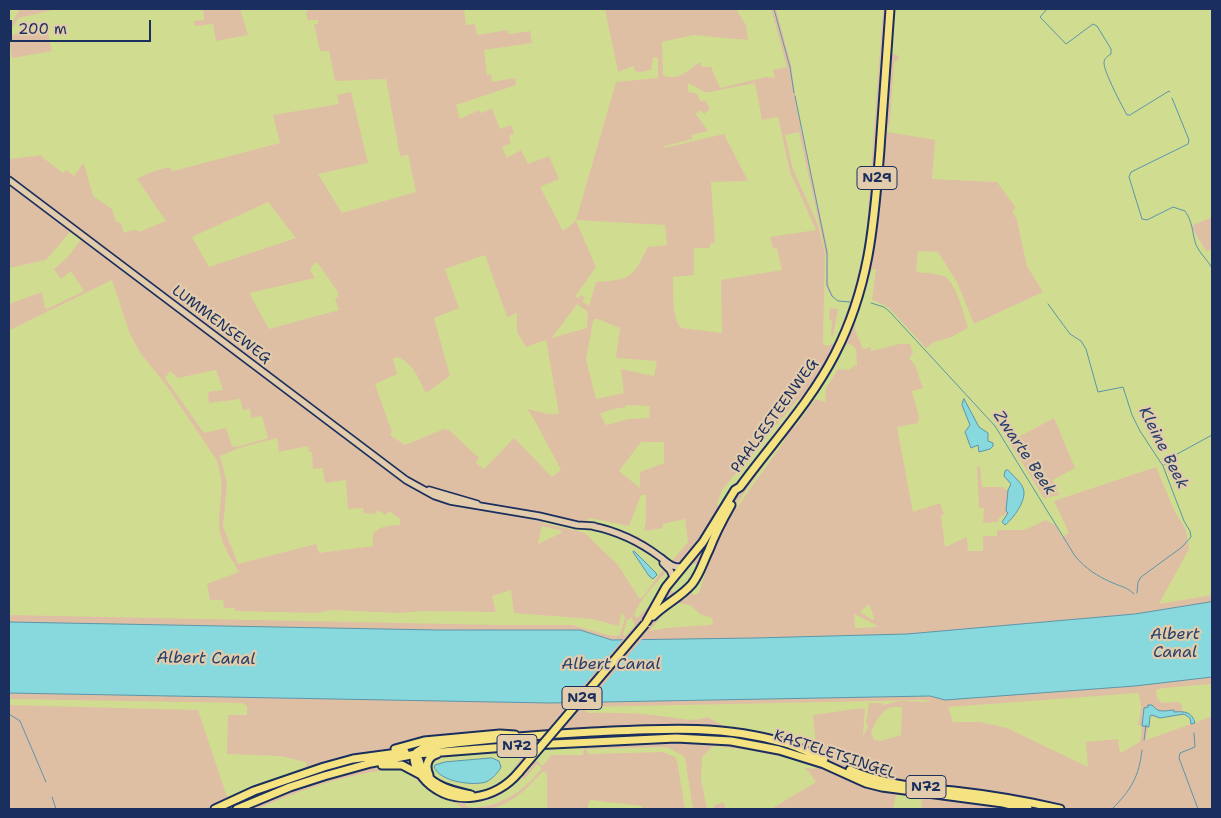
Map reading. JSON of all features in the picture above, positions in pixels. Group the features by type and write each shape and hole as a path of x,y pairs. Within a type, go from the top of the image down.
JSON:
{"main road":[{"name":"PAALSESTEENWEG","path":"646,623 671,579 703,542 735,490 740,487 822,377 845,333 858,298 872,239 890,9"},
{"name":"LUMMENSEWEG","path":"9,180 386,466 419,487 484,506 577,525 594,526 621,534 673,566 681,567"},
{"name":"PAALSESTEENWEG","path":"360,767 396,764 420,774 434,788 449,796 461,798 489,794 504,787 519,772 646,623 665,605 676,599 698,576 710,546 739,493 740,487"},
{"name":"LUMMENSEWEG","path":"648,550 670,570 671,579"},
{"path":"689,558 694,558 698,562 698,576"},
{"path":"671,579 667,593 670,597 676,599"},
{"name":"KASTELETSINGEL","path":"524,736 692,729 741,734 780,742 881,782 996,796 1060,809"},
{"path":"354,759 424,742 500,734 524,736"},
{"name":"N72","path":"416,754 425,747 524,736"},
{"name":"KASTELETSINGEL","path":"443,752 532,745 692,738 731,741 779,750 817,761 866,783 882,788 1003,803 1028,809"},
{"name":"N72","path":"216,809 288,778 324,766 354,759 409,751 416,754"},
{"path":"430,778 427,769 429,760 433,755 443,752"},
{"name":"N72","path":"237,809 290,787 324,776 371,763 416,754 443,752"},
{"name":"PAALSESTEENWEG","path":"416,754 423,770 430,778 451,790 476,796"},
{"path":"416,754 414,761 420,774"}],"green space":[{"path":"9,9 20,9 9,24"},
{"path":"57,9 203,9 204,20 194,21 195,26 213,24 216,41 248,35 240,9 311,9 306,12 308,20 318,20 318,24 314,24 320,51 329,51 335,81 386,79 400,156 408,155 416,192 342,213 318,174 368,163 351,92 337,95 339,104 273,115 280,143 173,171 169,167 137,179 166,221 139,232 134,230 124,233 120,222 116,222 112,209 93,196 84,164 74,176 66,170 63,173 42,157 42,155 9,159 9,42 12,58 52,51 47,29 12,35 10,30 19,18"},
{"path":"464,9 605,9 618,72 633,66 635,71 651,70 653,57 658,58 658,78 616,82 576,220 665,225 667,245 648,247 638,266 629,276 617,280 596,282 589,306 582,301 585,298 581,295 578,298 575,297 596,267 576,221 563,231 540,187 559,179 549,156 528,164 521,150 507,158 502,147 511,143 509,136 514,133 511,125 500,129 492,109 481,113 479,110 460,119 456,105 516,85 515,78 492,82 491,74 487,75 484,50 532,43 530,31 509,34 508,30 477,35 475,24 466,25"},
{"path":"736,9 771,9 787,67 773,70 775,78 766,77 720,88 711,67 702,67 700,62 678,76 668,77 663,75 662,42 693,35 748,40 746,25"},
{"path":"776,9 883,9 865,240 859,270 846,314 835,342 830,345 823,344 825,254 818,225 793,169 785,135 799,132 827,260 826,284 833,298 828,280 828,250 797,108 791,64","holes":["830,308 838,309 833,336 831,337 832,321 829,320"]},
{"path":"895,9 1212,9 1212,217 1191,226 1206,251 1212,249 1212,595 1159,604 1189,549 1186,530 1174,510 1156,467 1054,501 1069,533 1062,537 1056,526 1046,520 1024,530 997,530 997,536 983,536 983,551 968,551 967,537 945,547 941,516 944,514 940,503 913,512 897,427 918,423 919,418 912,391 923,388 915,365 909,358 913,353 910,344 899,344 871,351 871,347 863,349 855,330 855,322 872,269 876,269 872,300 891,310 926,348 934,342 949,338 968,328 956,291 948,279 937,274 916,272 918,251 938,252 957,282 974,324 1043,292 1027,266 1017,220 1012,211 1016,208 997,182 932,179 935,140 887,132 890,121 894,64 899,56 891,53","holes":["964,400 987,441 979,451 979,445 975,446 968,430 970,425 962,405","1054,418 1075,468 1053,480 1059,495 1044,498 1009,442","980,466 982,487 1003,487 1008,490 1011,484 1008,480 1010,472 1020,483 1005,525 1008,513 999,518 998,522 983,523 984,508 979,508 977,467"]},
{"path":"688,83 705,92 710,92 755,83 762,120 778,117 790,172 816,230 770,237 773,249 777,248 782,270 721,280 722,333 681,328 674,311 673,277 694,275 694,248 710,248 710,244 715,243 711,182 748,181 724,134 664,148 665,146 692,139 692,135 708,131 696,114 701,110 704,114 710,109 705,100 701,102 696,93 688,92"},
{"path":"268,202 296,238 209,267 192,237"},
{"path":"71,231 81,239 68,257 54,269 61,279 71,271 84,291 47,309 45,308 42,292 9,304 9,268 46,260"},
{"path":"485,255 507,317 517,313 517,332 526,347 546,340 559,414 548,414 527,409 561,470 552,477 514,438 484,469 476,463 479,458 449,430 444,429 405,445 390,435 392,432 375,384 397,374 393,359 398,357 412,368 426,393 450,376 434,318 459,308 445,269"},
{"path":"317,262 338,292 338,297 335,299 339,310 269,329 249,293 315,278 310,270"},
{"path":"112,280 130,334 141,354 166,385 216,459 219,468 221,476 219,525 221,538 239,572 207,584 210,600 223,600 224,608 235,608 235,611 316,613 333,610 398,613 423,611 496,612 492,596 511,590 514,613 592,619 619,626 622,612 625,618 620,635 608,635 572,625 9,615 9,328 10,330"},
{"path":"577,304 588,312 587,328 552,338"},
{"path":"595,319 620,328 616,358 657,361 654,376 621,369 624,393 596,399 586,359 593,321"},
{"path":"848,344 856,349 857,366 855,365 849,370 838,369 826,388 825,402 815,399 795,427 793,426 818,393"},
{"path":"216,370 223,390 208,392 209,403 240,399 243,410 250,409 251,418 262,416 268,438 237,447 232,446 226,428 204,433 165,378 170,371 178,378"},
{"path":"798,399 719,506 717,504 722,490"},
{"path":"626,405 650,406 649,418 629,419 606,425 600,414 626,407"},
{"path":"784,437 785,440 736,509 733,509"},
{"path":"277,438 279,452 308,446 309,452 312,452 313,469 323,468 325,483 346,480 348,509 363,508 364,513 375,514 377,510 386,515 389,511 400,519 400,525 385,526 376,531 373,534 373,546 319,553 316,544 238,564 223,526 227,483 220,456 239,448"},
{"path":"641,442 664,442 664,463 640,472 640,488 619,471"},
{"path":"641,495 646,495 644,531 663,528 662,524 685,519 688,542 672,561 638,536 617,528 588,521 589,518 629,526"},
{"path":"544,519 612,533 632,543 663,565 664,568 642,598 639,598 618,565 587,535 582,532 543,523"},
{"path":"542,526 562,531 538,544"},
{"path":"711,553 699,593 694,595 691,592 691,588"},
{"path":"690,563 694,563 697,567 689,581 680,592 673,592 671,589 672,584"},
{"path":"667,571 667,579 654,604 653,602 637,618 634,615 640,603"},
{"path":"678,603 690,605 700,614 712,618 713,623 710,625 649,631 668,609"},
{"path":"869,604 874,618 873,620 860,612"},
{"path":"854,614 876,625 877,627 855,628"},
{"path":"632,618 635,625 625,636 623,634 627,620"},
{"path":"1212,684 1212,716 1195,723 1190,715 1182,711 1182,705 1178,702 1162,703 1157,699 1156,690 1163,688"},
{"path":"1139,693 1141,707 1138,725 1142,726 1140,742 1120,753 1118,739 1086,742 1088,767 1007,728 980,722 953,722 948,707"},
{"path":"9,699 242,703 247,706 247,715 228,715 227,754 280,756 306,762 307,765 304,768 227,797 198,710 9,705"},
{"path":"925,700 931,702 899,701 883,705 882,703 869,703 866,724 868,727 863,736 865,710 862,708 813,715 816,746 814,750 770,733 724,726 707,717 688,720 639,714 588,713 585,710 586,707"},
{"path":"893,707 902,707 901,735 881,741 874,740 871,733 877,721 885,711"},
{"path":"1184,714 1190,718 1191,724 1146,740 1150,716 1160,718"},
{"path":"584,746 583,755 551,755 543,766 526,752 513,769 515,771 505,780 494,787 478,791 455,788 435,777 431,772 432,763 439,757","holes":["494,758 501,765 496,774 490,779 477,783 455,780 438,773 439,763"]},
{"path":"715,746 754,751 816,764 814,769 806,768 805,770 808,771 816,782 771,809 726,809 723,802 714,806 714,809 707,809 701,779 702,757"},
{"path":"669,748 685,757 693,809 685,809 675,757 663,752 589,754 586,749"},
{"path":"537,764 542,768 515,794 490,805 473,808 465,806 466,803 490,799 504,793 522,777 524,779"},
{"path":"396,769 413,777 433,794 458,804 463,809 257,809 325,783 360,774"},
{"path":"542,772 546,772 547,775 547,809 489,809 512,800"},
{"path":"896,795 922,798 921,809 893,809"},
{"path":"590,800 642,806 642,809 587,809"}],"water":[{"path":"964,399 979,427 988,433 988,441 993,443 990,449 979,452 978,445 971,448 965,432 970,425 962,405"},
{"path":"1008,470 1020,483 1024,493 1022,503 1005,525 1002,522 1008,513 1006,511 1008,490 1011,484 1004,476 1005,471"},
{"path":"634,551 656,573 657,575 653,579 649,576"},
{"name":"Albert Canal","path":"1212,602 1212,677 1135,686 945,700 930,696 549,703 9,693 9,622 437,630 580,630 612,640 754,638 907,634 1135,614"},
{"path":"1148,705 1152,705 1161,711 1174,710 1174,712 1188,713 1192,716 1195,723 1191,724 1190,718 1184,714 1160,718 1152,715 1150,716 1149,727 1142,726 1144,708 1148,707"},
{"path":"492,758 499,761 501,767 497,774 486,782 480,783 457,782 443,776 434,767 445,762"}],"pier":[{"path":"625,637 644,637 586,705 567,705"}],"waterway":[{"name":"Zwarte Beek","path":"774,9 790,67 794,93"},
{"path":"1047,9 1040,17 1066,44 1093,24 1097,26 1111,49 1111,54 1106,57 1104,63 1107,74 1127,115 1170,92"},
{"name":"Zwarte Beek","path":"795,96 827,253 827,285 832,296 838,301 850,302"},
{"path":"1172,98 1189,140 1188,144 1131,172 1129,177 1142,219 1147,220 1173,207 1185,211 1191,223 1196,245 1212,268"},
{"name":"Zwarte Beek","path":"871,303 884,307 889,311 995,426 1079,561 1097,575 1127,588 1134,594"},
{"name":"Kleine Beek","path":"1048,304 1070,334 1081,341 1086,349 1098,392 1123,387 1132,415 1163,466 1184,521 1190,531 1191,537 1182,547 1141,577 1138,582 1137,593"},
{"path":"1164,465 1168,459 1212,435"},
{"path":"9,714 20,721 46,782"},
{"name":"Zwarte Beek","path":"1144,740 1146,725"},
{"name":"Kleine Beek","path":"1194,733 1195,747 1180,753 1179,758 1198,809"},
{"name":"Zwarte Beek","path":"1112,809 1133,782 1139,768 1142,750"},
{"path":"52,797 56,809"}]}
